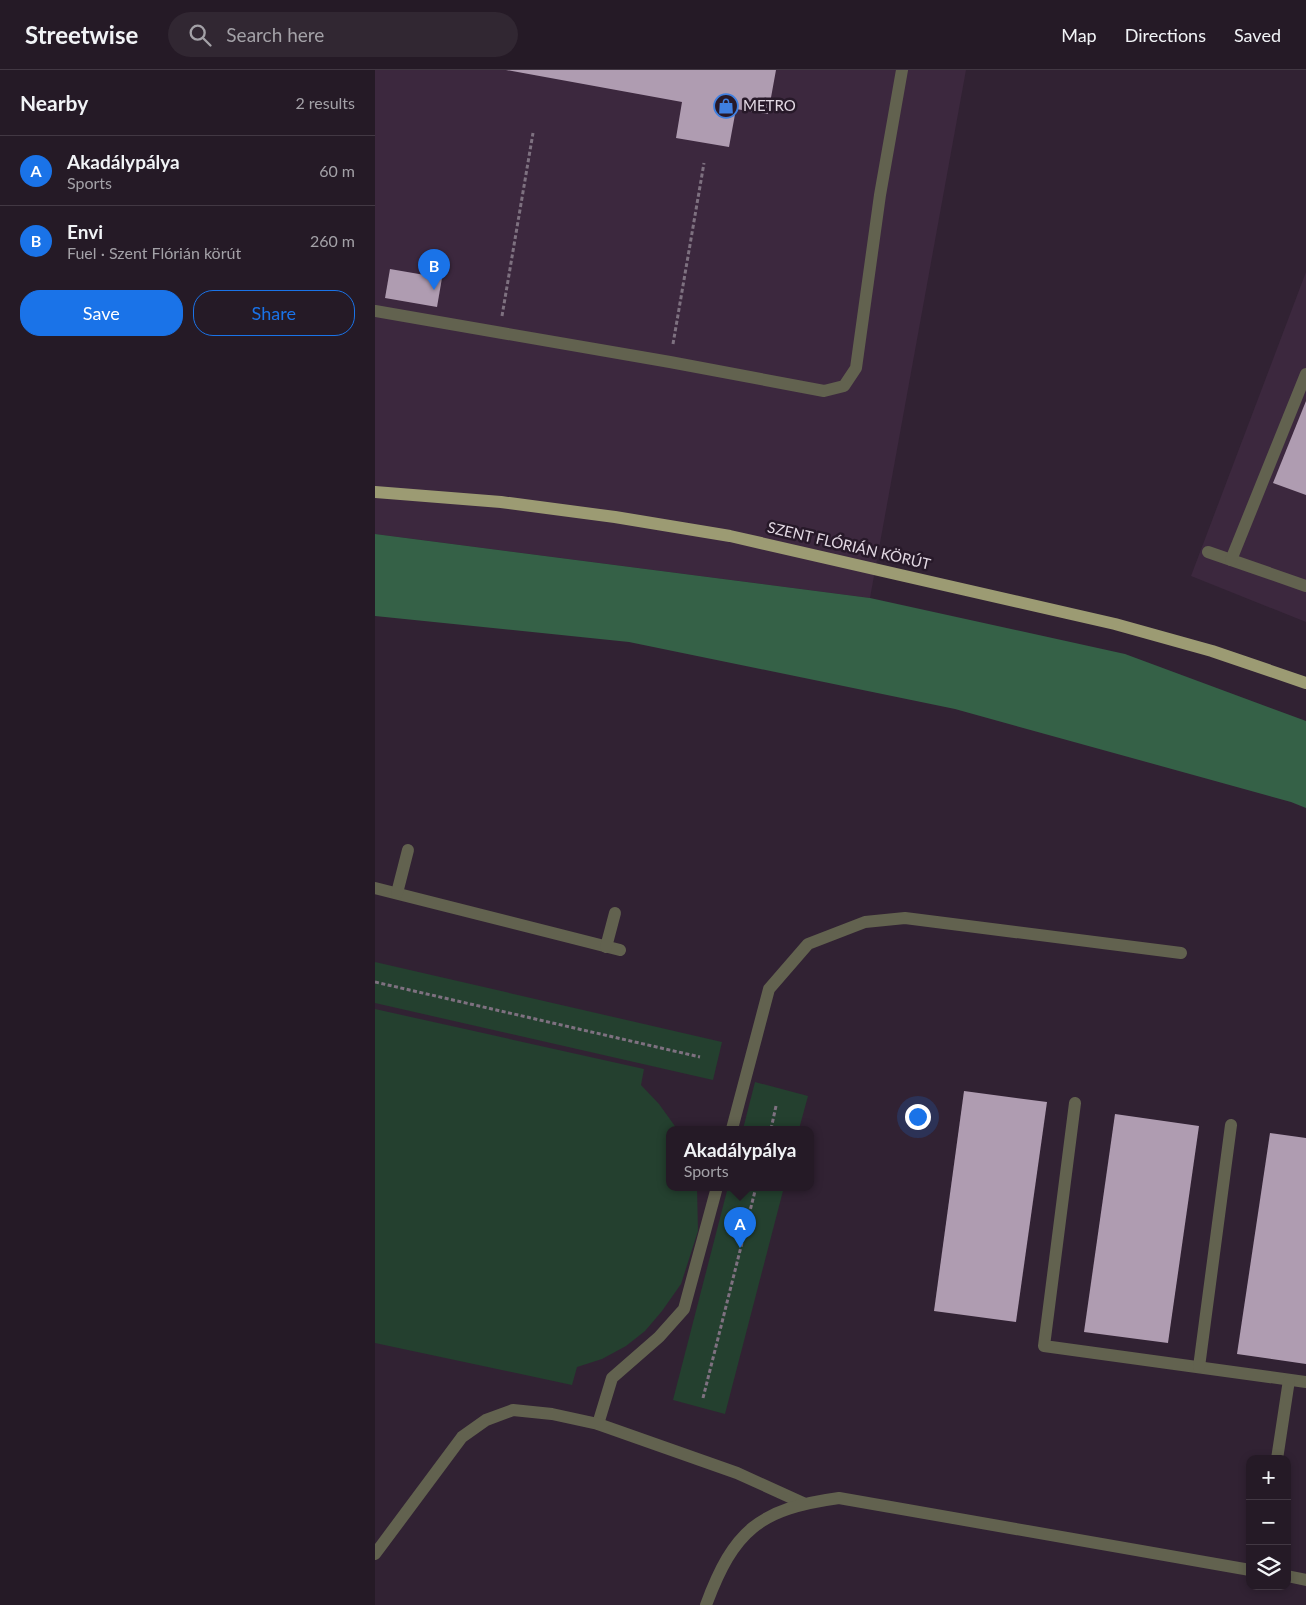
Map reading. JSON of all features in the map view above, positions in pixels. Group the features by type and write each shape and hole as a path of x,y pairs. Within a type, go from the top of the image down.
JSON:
{"main road":[{"name":"SZENT FLÓRIÁN KÖRÚT","path":"375,492 501,502 615,517 730,536 1115,624 1213,651 1306,683"}],"lane":[{"path":"375,311 670,362 824,391 844,386 856,368 866,293 902,70"},
{"path":"1231,560 1306,374"},
{"path":"1208,552 1306,586"},
{"path":"397,893 408,850"},
{"path":"375,888 620,950"},
{"path":"606,947 615,913"},
{"path":"733,1126 769,989 807,944 865,922 905,918 1181,953"},
{"path":"1075,1103 1043,1346 1306,1382"},
{"path":"1199,1367 1231,1125"},
{"path":"599,1424 613,1378 659,1337 684,1309 716,1191"},
{"path":"1278,1455 1289,1380"},
{"path":"375,1554 462,1437 486,1420 513,1410 553,1414 599,1424 737,1473 803,1503"},
{"path":"706,1605 722,1564 742,1537 769,1515 803,1503 839,1498 1246,1569"},
{"path":"1291,1577 1306,1580"}],"path":[{"path":"500,332 533,133"},
{"path":"670,362 705,163"},
{"path":"375,982 700,1057"},
{"path":"772,1126 776,1106"},
{"path":"703,1398 755,1191"}],"shaded area":[{"path":"375,70 966,70 870,598 375,534"},
{"path":"1306,272 1306,622 1191,576"}],"green space":[{"path":"375,534 870,598 1125,654 1306,721 1306,808 1291,802 955,709 629,642 375,616"},
{"path":"375,962 722,1042 713,1080 375,1003"},
{"path":"375,1009 644,1069 641,1085 659,1104 675,1126 666,1126 666,1191 697,1191 698,1231 681,1284 645,1331 626,1346 602,1359 577,1367 572,1385 375,1343"},
{"path":"755,1082 808,1096 800,1126 744,1126"},
{"path":"727,1191 783,1191 725,1414 673,1400"}],"building":[{"name":"METRO","path":"506,70 776,70 768,114 736,109 729,147 676,138 682,102"},
{"path":"390,269 442,278 437,307 385,298"},
{"path":"1306,401 1306,495 1273,483"},
{"path":"964,1091 1047,1102 1016,1322 934,1311"},
{"path":"1115,1114 1199,1126 1168,1343 1084,1332"},
{"path":"1270,1133 1306,1138 1306,1364 1237,1354"}],"place":[{"name":"METRO","path":"726,106"},
{"name":"Envi","path":"434,290"},
{"name":"Akadálypálya","path":"740,1248"}]}
